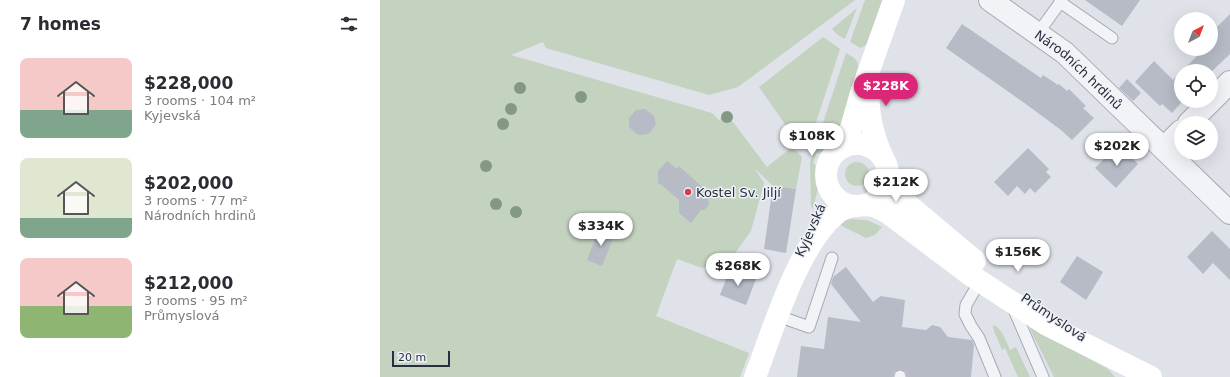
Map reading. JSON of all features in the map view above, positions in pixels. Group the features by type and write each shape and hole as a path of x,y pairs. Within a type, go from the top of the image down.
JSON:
{"street":[{"path":"873,58 869,79 869,107 873,130 885,166 886,185 880,195 871,202 859,205 841,202 832,194 826,182 826,166 847,137 851,128 861,92 873,58 894,0"},
{"name":"Národních hrdinů","path":"990,0 1065,53 1230,213"},
{"path":"1196,116 1230,82"},
{"path":"1164,148 1174,138"},
{"path":"834,153 850,144 863,144 874,149 885,166"},
{"name":"Průmyslová","path":"885,166 892,187 899,197 981,266 1039,308 1143,375"},
{"name":"Kyjevská","path":"780,311 800,247 825,196 825,176"},
{"name":"Průmyslová","path":"859,205 874,206 888,213 1011,303 1057,331 1143,375"},
{"name":"Kyjevská","path":"755,377 800,264 816,237 824,226 837,213 843,209 859,205"}],"lane":[{"path":"1038,33 1061,1 1112,38"},
{"path":"780,311 809,327 832,258"},
{"path":"980,281 966,305 966,314 971,326 979,338 995,377"},
{"path":"1011,303 1043,377"}],"green space":[{"path":"380,0 855,0 738,87 709,95 546,48 543,42 511,55 712,113 719,120 727,114 767,167 792,147 802,157 796,189 773,186 755,169 764,183 751,231 731,259 702,268 677,259 656,316 749,353 740,377 380,377"},
{"path":"865,0 883,0 866,45 861,48 850,42"},
{"path":"857,8 845,39 832,29"},
{"path":"823,37 840,49 807,150 796,140 759,87"},
{"path":"846,53 856,60 858,67 847,116 825,152 816,154 813,163 818,172 819,178 816,198 812,209 810,162"},
{"path":"857,162 862,163 868,169 868,179 862,185 857,186 852,185 846,179 845,174 846,169 852,163"},
{"path":"850,219 867,220 882,227 875,235 866,238 836,223"},
{"path":"994,325 1006,339 1010,350 1016,347 1030,377 1018,377 1005,348 1002,350 994,331"},
{"path":"1031,327 1108,369 1115,377 1054,377 1030,329"}],"building":[{"path":"1085,0 1140,0 1122,26"},
{"path":"1230,14 1230,54 1218,65 1218,64 1189,64 1197,56 1218,56 1218,26"},
{"path":"962,24 1041,78 1043,75 1058,85 1059,84 1067,91 1069,89 1086,106 1083,108 1094,118 1072,140 1023,102 946,48"},
{"path":"1154,61 1173,80 1174,79 1174,108 1176,108 1172,113 1162,104 1160,106 1135,82"},
{"path":"1127,79 1141,93 1133,101 1119,88"},
{"path":"645,109 654,116 656,125 648,134 638,135 629,127 629,118 636,110"},
{"path":"1028,148 1049,169 1046,172 1051,177 1035,193 1030,188 1025,194 1017,186 1008,196 994,182"},
{"path":"1121,148 1138,164 1116,188 1095,168 1114,149 1118,152"},
{"name":"Kostel Sv. Jiljí","path":"667,161 677,169 679,166 702,187 708,197 709,205 704,210 701,210 691,223 679,213 679,200 658,183 658,171"},
{"path":"773,186 796,189 786,253 764,249"},
{"path":"599,228 615,234 602,266 587,260"},
{"path":"1212,231 1230,249 1230,280 1213,263 1203,274 1187,257"},
{"path":"1077,256 1103,272 1086,300 1060,282"},
{"path":"846,267 873,302 881,296 905,300 902,327 926,330 932,325 940,327 948,337 972,340 974,345 971,377 907,377 906,372 900,369 894,372 893,377 797,377 801,346 824,349 828,317 861,322 831,284 833,277"},
{"path":"730,269 756,279 746,305 720,295"}],"place":[{"name":"Kostel Sv. Jiljí","path":"688,192"}]}
